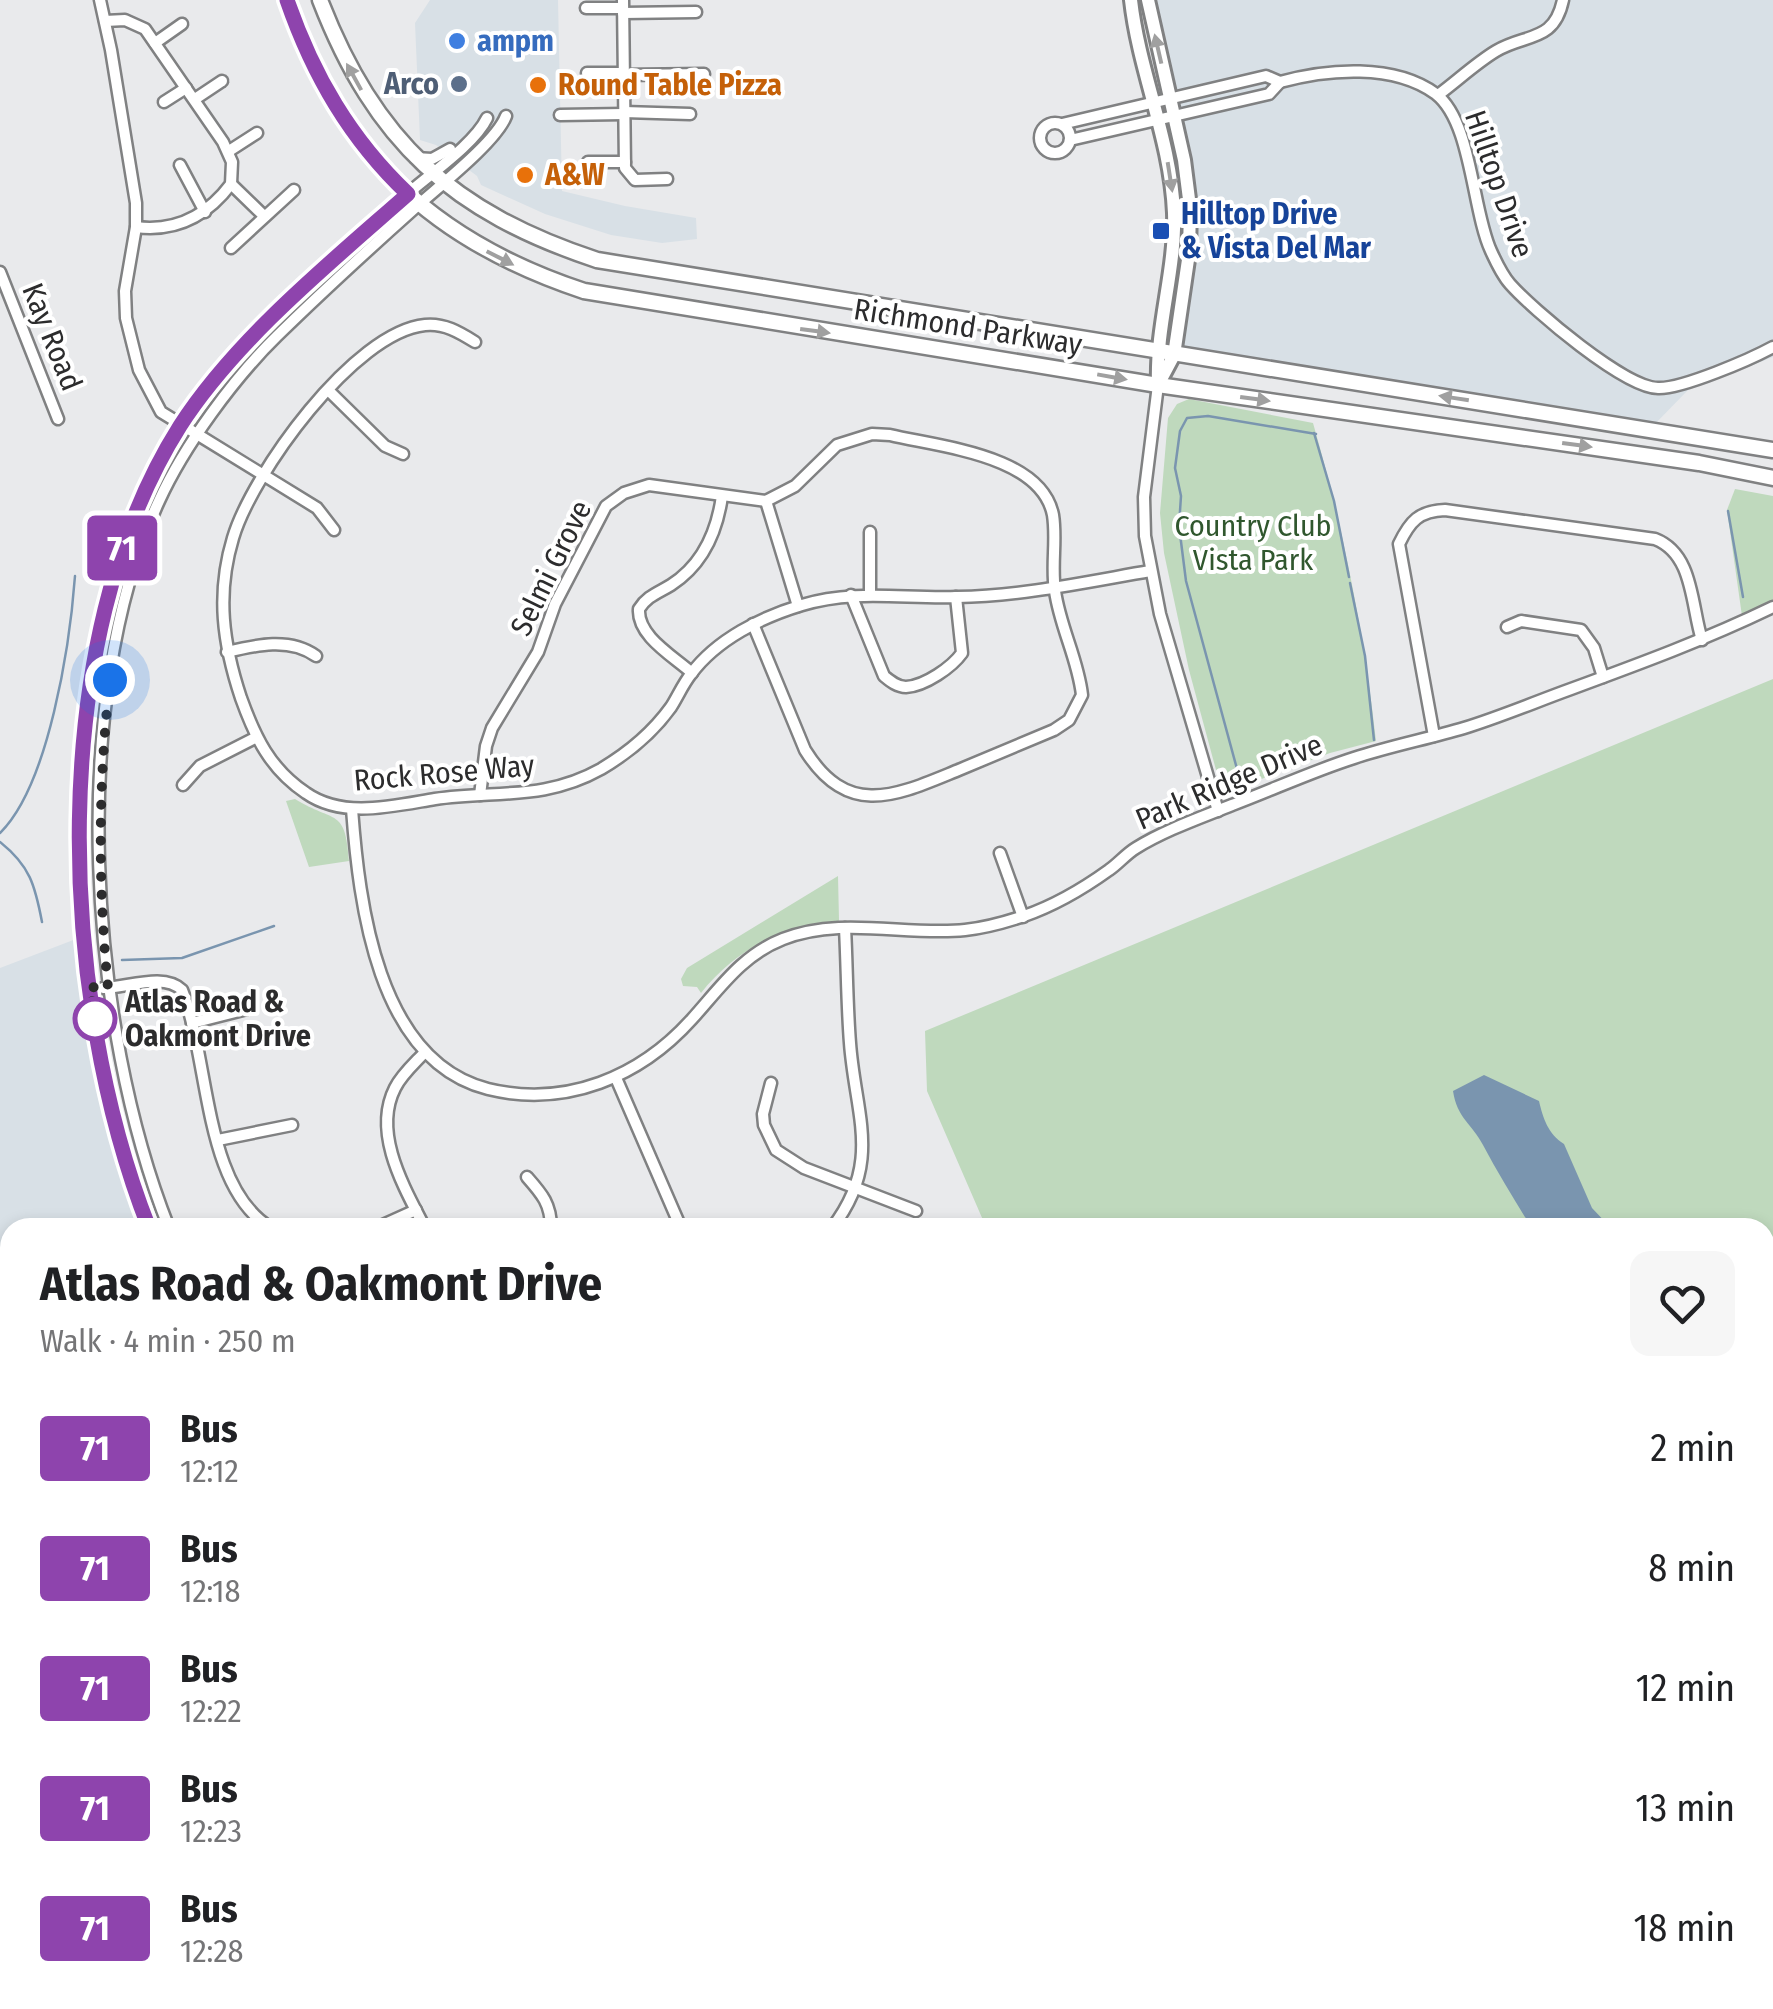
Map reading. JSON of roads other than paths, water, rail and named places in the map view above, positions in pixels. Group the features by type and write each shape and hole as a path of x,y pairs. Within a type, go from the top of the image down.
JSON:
{"highway":[{"name":"Richmond Parkway","path":"287,0 308,54 338,112 374,160 414,199 462,236 502,260 584,291 1158,385 1773,478"},
{"name":"Richmond Parkway","path":"320,0 366,98 415,158 515,228 596,260 1773,450"}],"main road":[{"path":"1131,0 1170,172 1174,231 1157,352 1158,385"},
{"path":"1148,0 1187,178 1191,230 1174,355 1158,385"}],"street":[{"path":"100,0 134,185 136,227 125,291 132,348 139,370 160,412 317,508 334,530"},
{"name":"Hilltop Drive","path":"1438,96 1494,52 1544,33 1555,22 1563,0"},
{"path":"623,7 625,165 635,180 667,179"},
{"path":"586,8 696,12"},
{"path":"105,22 135,22 156,43 229,152 233,172 232,184 205,212 183,224 136,227"},
{"path":"156,43 182,24"},
{"name":"Hilltop Drive","path":"1280,82 1334,73 1392,74 1438,96 1459,133 1480,222 1506,280 1615,372 1660,389 1756,356 1773,346"},
{"path":"588,74 704,74"},
{"path":"1266,76 1280,82 1269,94 1070,140 1064,150 1054,153 1041,142 1045,127 1170,98 1266,76"},
{"path":"194,99 222,82"},
{"path":"164,102 186,88"},
{"path":"415,158 429,160 442,155 492,114 494,124 476,143 476,152"},
{"path":"560,115 690,114"},
{"path":"439,176 476,152 506,116"},
{"path":"146,1218 118,1130 90,987 80,873 82,780 92,677 105,606 122,546 141,496 181,425 249,340 439,176 487,118"},
{"path":"1062,124 1070,140"},
{"path":"229,152 257,133"},
{"path":"588,162 625,165"},
{"path":"180,165 205,212"},
{"path":"232,184 263,215"},
{"path":"231,248 294,190"},
{"path":"166,1218 136,1126 108,988 99,880 100,781 110,680 123,610 146,534 166,486 197,434 273,339 414,199"},
{"name":"Kay Road","path":"0,272 58,420"},
{"name":"Rock Rose Way","path":"475,342 447,327 429,324 412,327 365,356 294,425 262,474 239,520 226,567 221,612 227,652 255,738 306,794 330,804 352,809 480,795 524,795 599,770 649,733 711,652 754,624 798,606 870,594 956,598 1054,588 1150,571"},
{"path":"1158,385 1144,497 1150,571 1218,811"},
{"path":"328,390 385,446 403,454"},
{"path":"754,624 805,750 814,766 846,790 880,796 898,794 1054,730 1069,720 1082,695 1054,588 1052,510 1025,472 1001,462 890,435 872,434 837,445 795,486 766,501 798,606"},
{"name":"Selmi Grove","path":"480,795 492,728 538,652 556,604 606,506 649,485 766,501"},
{"path":"692,672 640,625 639,609 698,560 715,530 722,496"},
{"path":"1434,736 1400,544 1412,520 1422,513 1445,510 1668,544 1676,552 1687,578 1702,640"},
{"path":"870,532 870,594"},
{"path":"852,595 884,676 906,687 953,665 962,653 956,598"},
{"name":"Park Ridge Drive","path":"352,809 357,873 376,957 396,1008 426,1052 462,1081 492,1090 555,1094 586,1089 646,1061 670,1041 728,976 752,956 781,940 812,930 845,928 966,930 1023,916 1109,870 1134,849 1218,811 1350,759 1434,736 1603,677 1702,640 1773,607"},
{"path":"1507,626 1521,621 1581,630 1594,648 1603,677"},
{"path":"227,652 278,644 306,649 316,656"},
{"path":"184,785 200,766 255,738"},
{"path":"1000,853 1023,916"},
{"path":"837,1218 860,1168 863,1132 851,1052 845,928"},
{"path":"90,987 173,983 182,990 223,1166 236,1194 256,1218"},
{"path":"192,1023 247,1009"},
{"path":"420,1218 391,1151 387,1120 395,1088 426,1052"},
{"path":"616,1078 677,1218"},
{"path":"772,1083 763,1114 776,1150 804,1168 916,1211"},
{"path":"218,1140 292,1125"},
{"path":"527,1177 544,1196 551,1218"},
{"path":"398,1218 416,1210"}],"water":[{"path":"1484,1075 1539,1101 1547,1125 1564,1144 1592,1208 1601,1218 1526,1218 1461,1114 1453,1091"}],"waterway":[{"path":"1243,791 1186,581 1179,526 1181,496 1175,468 1180,431 1187,418 1208,416 1316,434"},
{"path":"1314,433 1334,501 1349,577"},
{"path":"1728,511 1743,597"},
{"path":"0,833 17,811 44,749 62,675 75,576"},
{"path":"1350,583 1365,656 1374,740"},
{"path":"0,842 30,877 42,922"},
{"path":"122,960 182,958 274,926"}],"place":[{"name":"ampm","path":"457,41"},
{"name":"Arco","path":"459,84"},
{"name":"Round Table Pizza","path":"538,85"},
{"name":"A&W","path":"525,175"},
{"name":"Hilltop Drive & Vista Del Mar","path":"1161,231"},
{"name":"Atlas Road & Oakmont Drive","path":"95,1019"}],"park label":[{"name":"Country Club Vista Park","path":"1253,543"}]}
